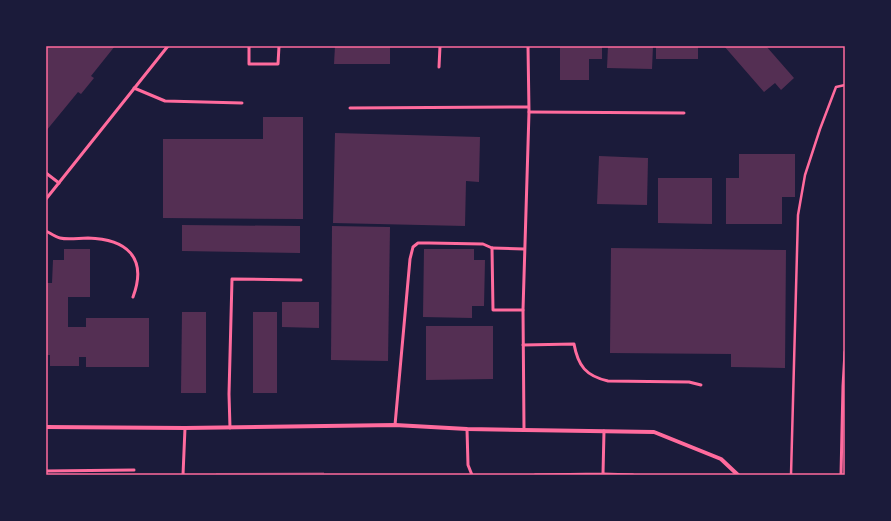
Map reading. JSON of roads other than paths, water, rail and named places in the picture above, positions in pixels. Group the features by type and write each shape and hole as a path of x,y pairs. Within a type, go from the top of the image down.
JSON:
{"street":[{"path":"46,427 230,428 395,425 467,429 654,432 721,459 738,475"}],"lane":[{"path":"46,199 168,46"},
{"path":"249,46 249,64 278,64 279,46"},
{"path":"439,67 440,46"},
{"path":"524,429 523,310 529,112 528,46"},
{"path":"134,88 166,101 242,103"},
{"path":"350,108 528,108"},
{"path":"529,112 684,113"},
{"path":"46,173 59,183"},
{"path":"46,231 60,238 88,238 120,244 130,252 137,263 137,287 133,297"},
{"path":"395,425 410,259 413,247 418,244 429,243 483,244 492,248 524,249"},
{"path":"492,248 493,310 523,310"},
{"path":"230,428 229,394 232,279 301,280"},
{"path":"523,345 574,344 580,364 588,374 599,379 608,381 689,382 701,385"},
{"path":"841,475 845,352"},
{"path":"183,475 185,428"},
{"path":"467,429 468,465 472,475"},
{"path":"603,474 604,431"},
{"path":"841,470 845,468"},
{"path":"46,471 134,470"},
{"path":"535,475 633,475"}]}
